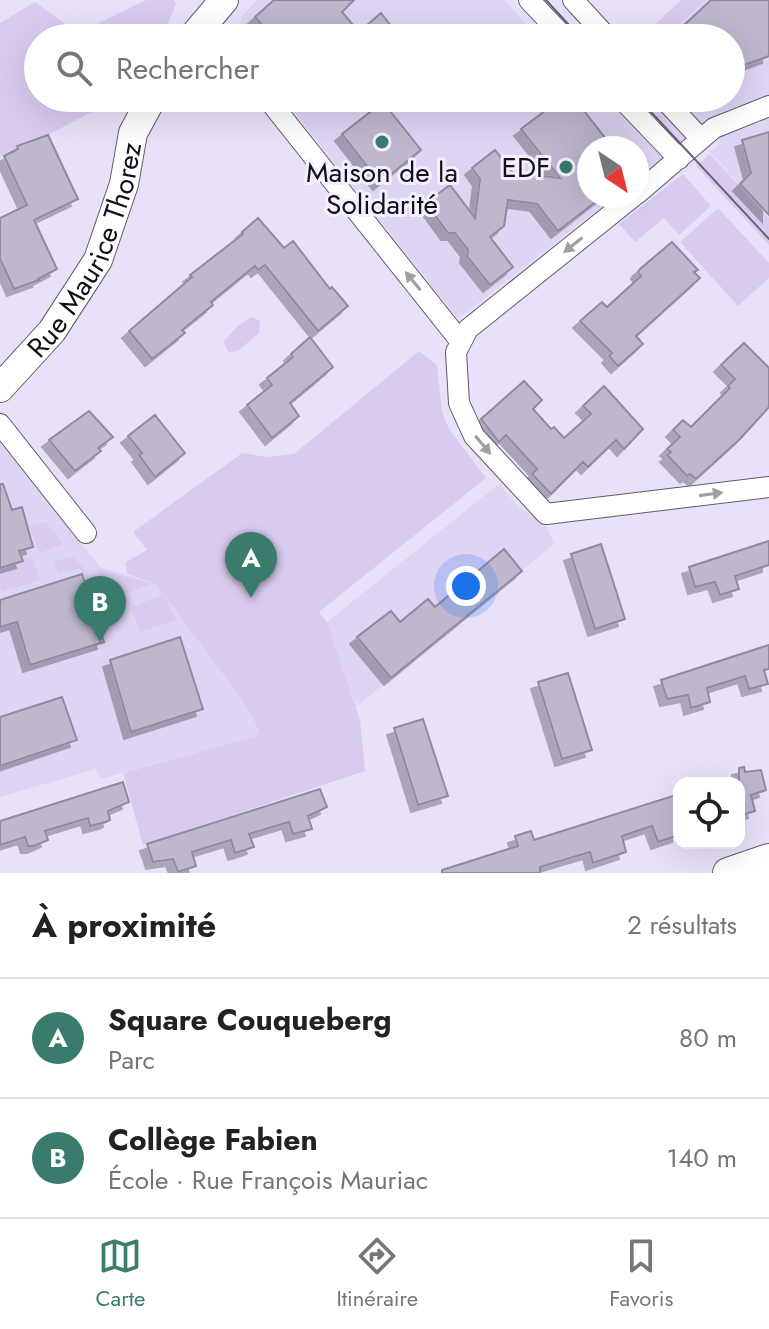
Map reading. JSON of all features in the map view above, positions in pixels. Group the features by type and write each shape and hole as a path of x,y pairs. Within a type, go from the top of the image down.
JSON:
{"main road":[{"path":"728,873 769,859"}],"street":[{"path":"211,24 224,0"},
{"path":"529,0 552,24"},
{"path":"573,0 595,24"},
{"path":"649,184 714,128 769,106"},
{"name":"Rue Maurice Thorez","path":"0,388 52,331 98,260 124,184 133,133 144,112"},
{"path":"278,112 461,342"},
{"path":"634,112 679,159"},
{"path":"676,112 701,139"},
{"path":"620,208 468,329 456,352 459,403 474,436 546,514 769,487"},
{"path":"0,424 86,533"}],"shaded area":[{"path":"146,0 174,0 176,4 168,24 97,24"},
{"path":"257,0 504,0 526,24 241,24 241,17"},
{"path":"681,0 705,0 680,24 656,24"},
{"path":"682,0 769,0 769,216 710,152 721,143 705,125 649,169 649,136 577,136 577,208 600,208 458,319 294,112 745,112 745,24 657,24"},
{"path":"35,2 66,24 24,24 24,112 92,112 48,135 18,145 18,149 0,157 0,23"},
{"path":"710,154 769,218 769,245 696,166"},
{"path":"683,174 711,206 679,235 664,218 635,242 619,224 639,208 649,208 649,201"},
{"path":"718,208 769,263 769,278 738,306 680,242"},
{"path":"251,317 260,321 259,333 239,350 229,353 223,342"},
{"path":"419,351 437,365 442,412 449,429 486,478 319,612 327,622 360,720 365,771 143,845 123,773 256,736 259,730 242,700 156,584 127,574 126,562 147,550 133,532 242,453 267,457 294,454"},
{"path":"0,443 100,567 156,584 242,700 259,730 256,736 100,779 96,769 0,797"},
{"path":"499,484 519,507 546,525 554,544 356,707 327,622"},
{"path":"45,522 64,544 39,553 30,526"},
{"path":"32,556 40,580 1,592 0,566"},
{"path":"73,556 103,591 89,595 80,568 58,574 54,562"},
{"path":"96,569 153,584 117,596 113,584 109,585"},
{"path":"163,595 177,620 140,632 131,607"}],"building":[{"path":"274,0 354,0 342,12 352,24 261,24 255,17"},
{"path":"711,0 769,0 769,56 745,65 745,24 685,24"},
{"path":"381,13 389,24 368,24"},
{"name":"Maison de la Solidarité","path":"370,112 391,112 421,150 380,183 342,134"},
{"path":"543,112 585,112 604,136 577,136 577,208 588,208 558,231 537,204 508,200 504,226 490,237 513,267 490,285 467,256 468,250 455,233 448,233 426,203 450,185 475,218 480,179 472,168 495,150 513,173 560,178 521,129"},
{"path":"769,132 769,215 740,184 751,173 742,140"},
{"path":"48,135 78,199 34,220 57,269 14,289 0,259 0,218 27,205 4,156 18,149 17,146"},
{"path":"258,218 284,248 293,241 330,289 332,287 348,306 318,331 265,265 258,270 255,266 211,302 213,305 182,330 185,333 152,359 129,331"},
{"path":"672,242 698,270 694,272 700,278 636,336 643,344 618,366 609,356 612,353 580,321 602,302 607,307 641,276 638,272 640,269"},
{"path":"310,337 333,367 290,403 299,416 272,438 247,405 272,385 267,378 293,357 291,354"},
{"path":"744,343 769,368 769,407 740,439 696,479 690,474 687,476 667,455 671,452 667,449 680,437 673,430 683,420 691,427 730,388 728,386 735,379 721,365"},
{"path":"524,381 542,400 533,409 564,438 591,414 583,406 604,386 643,429 624,449 616,440 588,467 583,462 551,494 532,474 537,469 506,435 499,442 481,419"},
{"path":"89,411 113,437 98,448 101,451 75,471 49,440"},
{"path":"155,415 185,453 155,477 128,436"},
{"path":"0,484 3,484 12,510 22,507 33,547 19,551 23,561 0,568"},
{"path":"769,541 769,565 735,576 739,589 720,595 715,582 695,587 689,567"},
{"path":"601,544 625,619 595,629 571,554"},
{"path":"504,549 522,571 391,678 357,637 391,611 400,622 428,599 435,607"},
{"path":"82,574 104,642 30,665 17,622 0,627 0,600"},
{"path":"180,637 203,709 131,732 110,660"},
{"path":"769,645 769,669 764,670 768,684 749,689 745,676 707,688 710,702 691,708 688,695 667,699 661,680"},
{"path":"568,673 592,750 562,759 538,682"},
{"path":"62,697 77,740 0,766 0,717"},
{"path":"423,719 448,796 418,805 394,728"},
{"path":"744,767 745,772 761,770 766,790 751,795 755,811 745,814 745,777 739,777 739,768"},
{"path":"123,782 129,802 108,811 110,820 90,826 88,818 45,831 48,840 34,846 28,846 25,837 0,845 0,821"},
{"path":"320,789 327,807 308,816 312,829 293,834 289,822 249,834 254,847 245,850 235,853 231,840 192,852 196,866 178,872 173,859 153,862 147,844"},
{"path":"673,796 673,837 658,842 652,826 622,836 626,852 593,863 590,852 540,867 540,873 442,873 442,870 518,846 515,836 531,831 534,840"}],"tram line":[{"path":"546,0 568,24"},
{"path":"651,112 769,239"}],"place":[{"name":"Maison de la Solidarité","path":"382,142"},
{"name":"EDF","path":"566,167"},
{"name":"Square Couqueberg","path":"251,598"},
{"name":"Collège Fabien","path":"100,642"}]}
